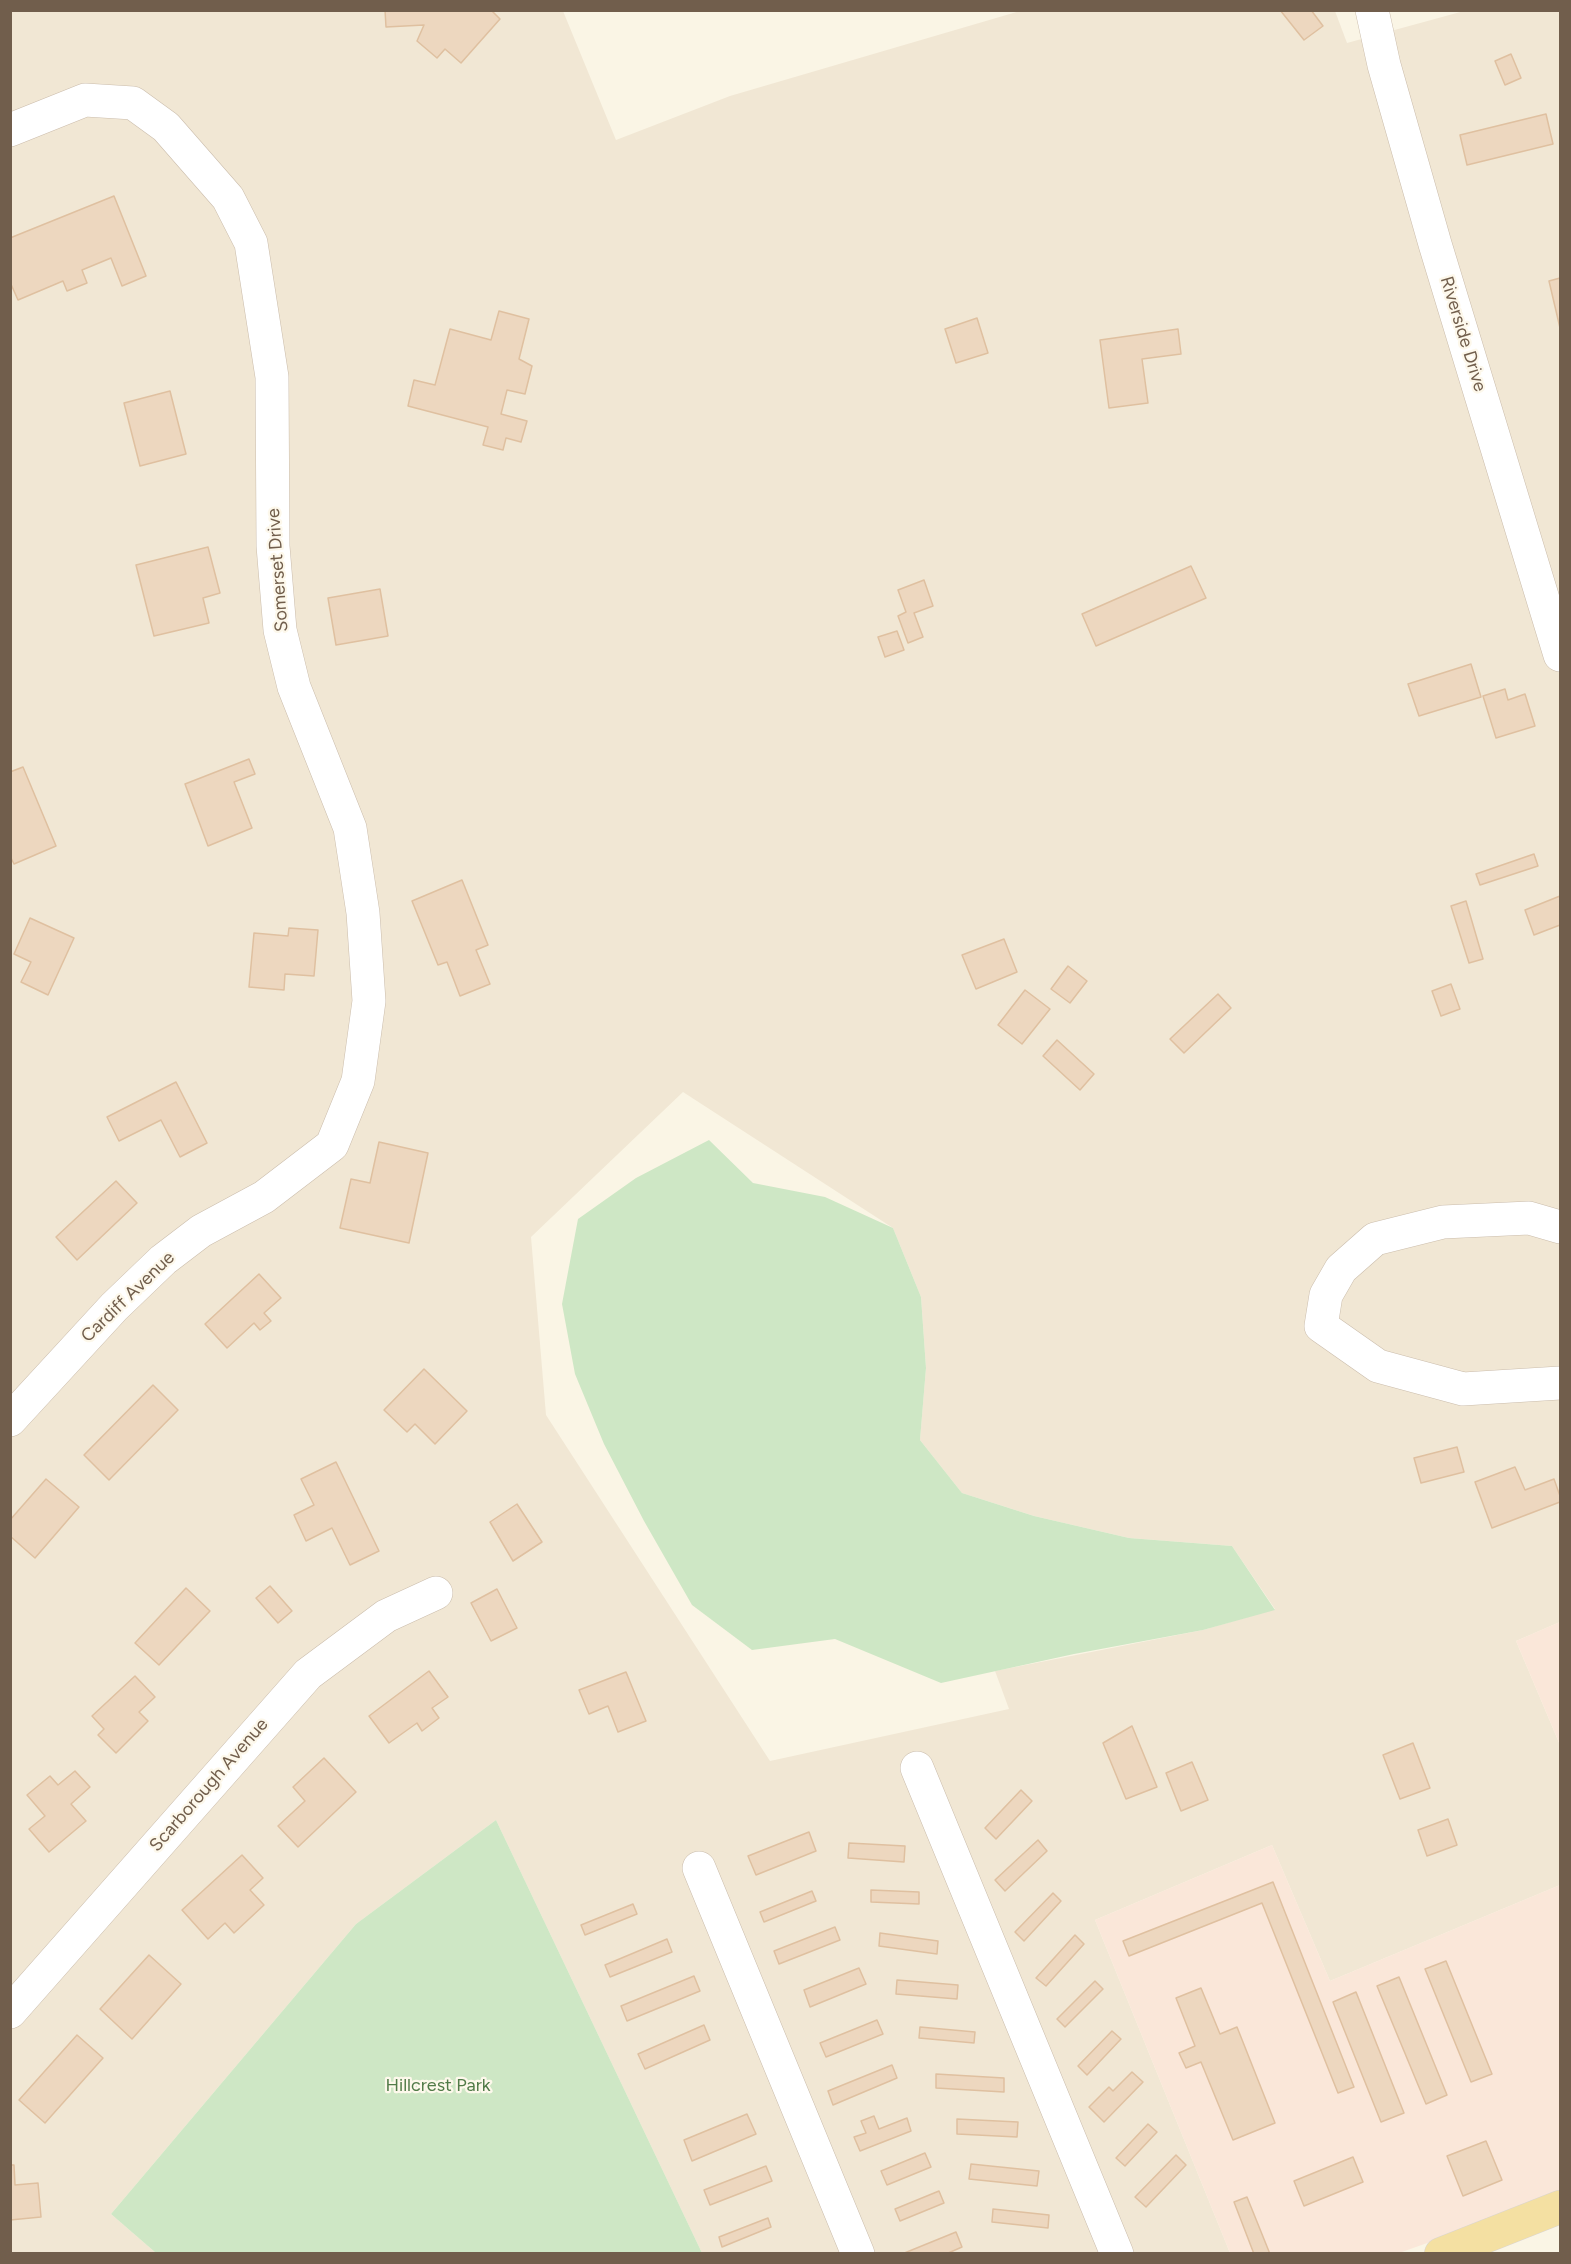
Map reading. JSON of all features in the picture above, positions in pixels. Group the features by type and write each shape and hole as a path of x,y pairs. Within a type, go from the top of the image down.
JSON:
{"main road":[{"path":"1441,2253 1560,2207"}],"street":[{"name":"Riverside Drive","path":"1372,10 1384,65 1435,244 1560,655"},
{"name":"Somerset Drive","path":"10,130 85,100 133,103 166,127 228,198 251,243 272,377 273,546 280,630 294,687 350,828 363,914 369,1001 358,1081 332,1145 264,1197"},
{"name":"Cardiff Avenue","path":"10,1420 114,1307 163,1260 201,1231 264,1197"},
{"path":"1560,1227 1529,1218 1443,1222 1375,1239 1341,1269 1326,1295 1321,1326 1378,1366 1463,1389 1560,1383"},
{"name":"Scarborough Avenue","path":"10,2012 308,1674 386,1616 436,1593"},
{"path":"917,1768 1117,2253"},
{"path":"699,1868 858,2253"}],"shaded area":[{"path":"11,11 563,11 616,140 730,96 1020,11 1335,11 1347,43 1464,11 1560,11 1560,1622 1516,1641 1560,1745 1560,1885 1330,1981 1272,1845 1095,1920 1230,2253 702,2253 496,1820 356,1924 111,2214 156,2253 11,2254","holes":["683,1092 893,1228 921,1297 926,1368 920,1440 962,1493 1034,1516 1129,1538 1232,1546 1275,1609 1203,1630 995,1671 1009,1709 770,1761 546,1415 531,1237"]},
{"path":"1560,1622 1560,1745 1516,1641"},
{"path":"1272,1845 1330,1981 1560,1885 1560,2196 1399,2253 1230,2253 1095,1920"}],"green space":[{"path":"709,1140 753,1183 825,1197 893,1228 921,1297 926,1368 920,1440 962,1493 1034,1516 1129,1538 1232,1546 1275,1610 1203,1630 1074,1654 941,1683 835,1639 752,1650 692,1605 644,1521 604,1444 575,1374 562,1304 578,1219 636,1178"},
{"name":"Hillcrest Park","path":"496,1820 702,2253 156,2253 111,2214 356,1924"}],"building":[{"path":"385,10 491,10 500,19 461,63 445,49 437,58 417,41 424,25 386,27"},
{"path":"1280,10 1311,10 1323,26 1304,40"},
{"path":"1511,54 1521,78 1505,85 1495,61"},
{"path":"1546,114 1553,144 1467,165 1460,135"},
{"path":"114,196 146,276 122,286 111,258 82,270 87,283 67,291 63,281 18,300 10,282 10,238"},
{"path":"1560,278 1560,328 1549,281"},
{"path":"499,311 529,319 519,359 532,366 525,394 507,390 501,414 527,421 521,442 506,438 503,450 483,445 488,427 408,406 414,380 435,385 450,329 491,340"},
{"path":"977,318 988,353 956,363 945,329"},
{"path":"1178,329 1181,354 1142,359 1148,403 1109,408 1100,340"},
{"path":"170,391 186,454 140,466 124,403"},
{"path":"208,547 220,593 203,598 209,623 154,636 136,565"},
{"path":"1191,566 1206,598 1096,646 1082,614"},
{"path":"924,580 933,606 914,613 923,637 908,643 898,616 906,612 898,590"},
{"path":"380,589 388,636 336,645 328,598"},
{"path":"897,631 904,650 885,657 878,637"},
{"path":"1471,664 1481,697 1419,716 1408,684"},
{"path":"1505,689 1508,700 1525,694 1535,726 1496,738 1483,696"},
{"path":"249,759 255,774 234,782 252,828 208,846 185,784"},
{"path":"23,767 56,846 14,864 10,856 10,772"},
{"path":"1534,854 1538,866 1480,885 1476,874"},
{"path":"462,880 488,945 476,950 490,984 460,996 447,962 438,965 412,901"},
{"path":"1560,896 1560,925 1534,935 1525,910"},
{"path":"1466,901 1483,959 1469,963 1451,906"},
{"path":"30,918 74,938 48,995 21,982 31,962 14,954"},
{"path":"289,928 318,930 314,976 285,974 284,990 249,987 254,933 288,936"},
{"path":"1004,939 1017,972 976,989 962,955"},
{"path":"1068,966 1087,981 1070,1003 1051,989"},
{"path":"1451,984 1460,1009 1441,1016 1432,991"},
{"path":"1025,990 1050,1009 1022,1044 998,1025"},
{"path":"1218,994 1231,1008 1184,1053 1170,1039"},
{"path":"1057,1040 1094,1074 1080,1090 1043,1056"},
{"path":"176,1082 207,1143 180,1157 161,1120 119,1141 107,1117"},
{"path":"379,1142 428,1153 409,1243 340,1228 351,1179 370,1183"},
{"path":"116,1181 137,1203 77,1260 56,1237"},
{"path":"259,1274 281,1298 264,1313 271,1321 260,1330 254,1323 227,1348 205,1324"},
{"path":"424,1369 467,1411 435,1444 415,1424 407,1432 384,1410"},
{"path":"153,1385 178,1410 109,1480 84,1455"},
{"path":"1457,1447 1464,1472 1421,1483 1414,1458"},
{"path":"336,1462 379,1551 350,1565 332,1528 306,1541 294,1515 314,1505 301,1479"},
{"path":"1515,1467 1525,1490 1554,1479 1560,1502 1492,1528 1475,1482"},
{"path":"46,1479 79,1507 35,1558 10,1536 10,1520"},
{"path":"517,1504 542,1542 513,1561 490,1522"},
{"path":"270,1586 292,1611 278,1623 256,1598"},
{"path":"186,1588 210,1611 159,1665 135,1643"},
{"path":"497,1589 517,1628 491,1641 471,1603"},
{"path":"429,1671 448,1697 432,1708 439,1718 422,1731 417,1723 389,1743 369,1716"},
{"path":"626,1672 646,1721 618,1732 608,1706 589,1714 579,1690"},
{"path":"135,1676 155,1697 139,1712 148,1721 116,1753 98,1735 104,1729 92,1716"},
{"path":"1132,1726 1157,1787 1126,1799 1103,1743"},
{"path":"1413,1743 1430,1788 1400,1799 1383,1755"},
{"path":"324,1758 356,1792 298,1847 278,1826 305,1801 293,1787"},
{"path":"1192,1762 1208,1800 1181,1811 1166,1773"},
{"path":"75,1771 90,1787 71,1804 86,1821 49,1852 29,1829 45,1816 27,1795 50,1776 58,1785"},
{"path":"1021,1790 1032,1801 996,1839 985,1828"},
{"path":"1448,1819 1457,1845 1427,1856 1418,1830"},
{"path":"809,1832 816,1851 756,1875 748,1856"},
{"path":"1038,1840 1047,1851 1005,1891 995,1880"},
{"path":"849,1843 905,1846 904,1862 848,1858"},
{"path":"242,1855 263,1878 250,1890 264,1905 234,1933 225,1923 208,1939 182,1910"},
{"path":"1273,1882 1354,2087 1338,2093 1262,1903 1129,1956 1123,1941"},
{"path":"871,1890 919,1892 919,1904 871,1902"},
{"path":"812,1891 816,1901 764,1922 760,1912"},
{"path":"1053,1893 1061,1901 1024,1941 1015,1932"},
{"path":"633,1904 637,1914 585,1935 581,1925"},
{"path":"835,1927 840,1940 779,1964 774,1951"},
{"path":"880,1933 938,1941 937,1954 879,1946"},
{"path":"1075,1935 1084,1944 1046,1986 1036,1978"},
{"path":"667,1939 672,1952 610,1977 605,1965"},
{"path":"149,1955 181,1984 132,2039 100,2009"},
{"path":"1446,1961 1492,2074 1471,2082 1425,1969"},
{"path":"859,1968 866,1984 810,2007 804,1990"},
{"path":"694,1976 700,1991 627,2021 621,2006"},
{"path":"1399,1977 1447,2095 1426,2104 1377,1986"},
{"path":"897,1980 958,1985 957,1999 896,1994"},
{"path":"1095,1981 1103,1989 1065,2027 1057,2019"},
{"path":"1201,1988 1220,2034 1237,2027 1275,2123 1233,2140 1201,2062 1186,2068 1179,2053 1195,2046 1176,1998"},
{"path":"1356,1992 1404,2113 1381,2122 1333,2002"},
{"path":"877,2020 883,2034 826,2057 820,2043"},
{"path":"704,2025 710,2040 645,2069 638,2054"},
{"path":"920,2027 975,2032 974,2043 919,2038"},
{"path":"1112,2031 1121,2039 1087,2075 1078,2066"},
{"path":"77,2035 103,2058 45,2123 19,2100"},
{"path":"892,2065 897,2078 833,2105 828,2091"},
{"path":"1132,2072 1143,2082 1104,2122 1089,2107 1109,2087 1113,2091"},
{"path":"936,2074 1004,2078 1004,2092 936,2088"},
{"path":"747,2114 756,2134 692,2161 684,2140"},
{"path":"874,2116 879,2129 907,2118 911,2131 860,2151 854,2137 866,2133 861,2121"},
{"path":"957,2119 1018,2122 1017,2137 957,2134"},
{"path":"1148,2124 1157,2132 1125,2166 1116,2158"},
{"path":"1486,2141 1502,2180 1463,2196 1447,2156"},
{"path":"925,2153 931,2167 887,2185 881,2171"},
{"path":"1176,2155 1186,2165 1146,2207 1135,2197"},
{"path":"1353,2157 1363,2182 1304,2206 1294,2181"},
{"path":"971,2164 1039,2171 1037,2186 969,2179"},
{"path":"10,2165 14,2165 15,2185 38,2183 41,2217 10,2220"},
{"path":"766,2166 772,2181 710,2205 704,2190"},
{"path":"939,2191 944,2203 900,2221 895,2209"},
{"path":"1247,2197 1270,2254 1254,2254 1234,2202"},
{"path":"993,2209 1049,2215 1048,2228 992,2222"},
{"path":"768,2218 771,2227 722,2247 719,2237"},
{"path":"956,2232 962,2247 946,2254 902,2254"}]}
